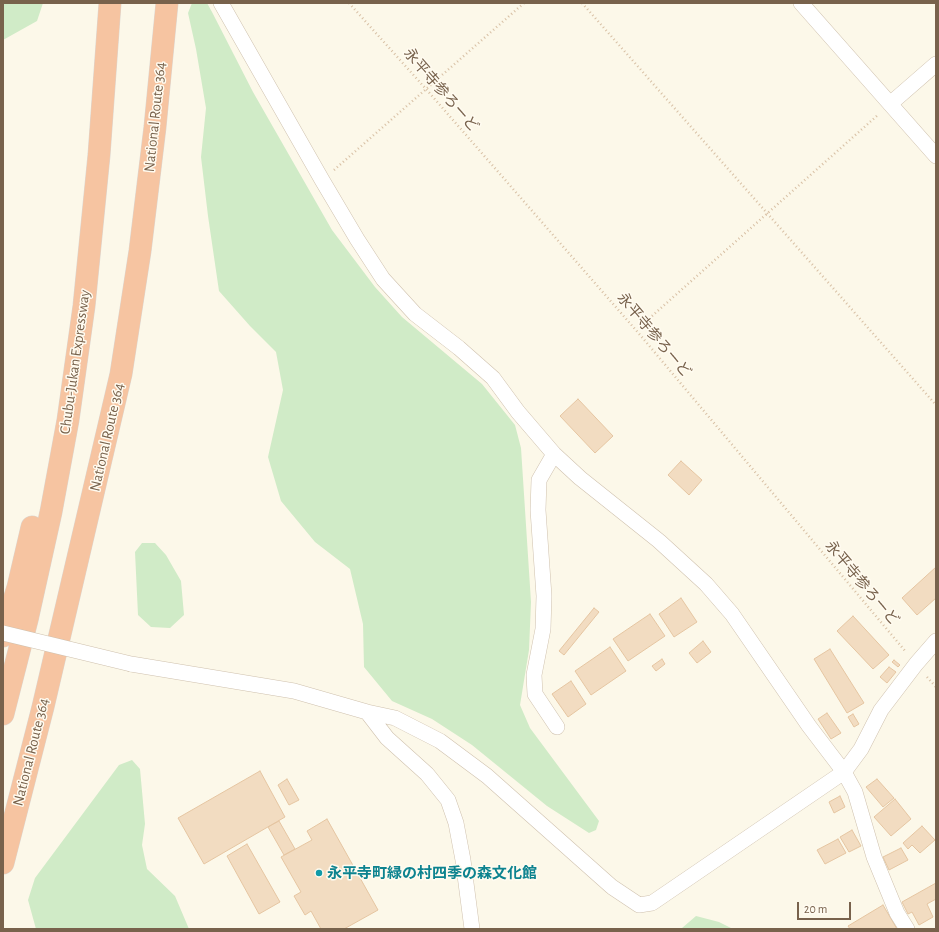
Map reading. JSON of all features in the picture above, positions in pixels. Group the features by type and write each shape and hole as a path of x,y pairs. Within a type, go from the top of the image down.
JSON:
{"highway":[{"name":"Chubu-Jukan Expressway","path":"4,715 51,512 68,420 88,270 99,155 110,3"},
{"name":"National Route 364","path":"3,863 43,707 121,374 141,244 155,127 167,3"},
{"path":"3,635 18,587 39,499 70,333 88,270"}],"street":[{"path":"221,3 322,180 383,279 415,314 493,378 518,412 554,454 580,478 659,541 706,584 732,614 809,726 844,772 855,792 874,857 897,912 907,929"},
{"path":"801,3 936,156"},
{"path":"890,104 936,64"},
{"path":"554,454 540,480 538,510 544,596 543,629 534,675 535,694 557,727"},
{"path":"3,635 131,664 294,691 367,712 396,718 440,741 487,776 612,887 639,905 652,903 844,772 861,749 882,710 916,664 936,641"},
{"path":"367,712 387,738 427,774 448,800 456,823 463,860 472,929"}],"path":[{"name":"永平寺参ろーど","path":"349,3 641,336 936,687"},
{"path":"322,180 524,3"},
{"path":"582,3 936,405"},
{"path":"643,324 890,104"}],"green space":[{"path":"3,3 43,3 37,21 3,40"},
{"path":"192,3 207,3 253,92 332,230 375,287 402,317 482,384 515,425 521,448 531,602 529,650 520,705 530,728 599,821 596,830 589,833 547,806 472,745 432,719 392,701 364,667 363,624 350,569 315,542 281,501 268,457 283,390 276,352 250,326 219,291 201,157 206,108 188,13"},
{"path":"142,543 155,543 166,555 181,581 184,615 170,628 151,627 138,615 135,552"},
{"path":"132,760 140,769 145,824 142,845 147,869 175,896 189,929 36,929 28,900 35,878 119,765"},
{"path":"696,916 719,922 733,929 682,928"}],"building":[{"path":"578,399 613,436 595,453 560,416"},
{"path":"681,461 702,480 689,495 668,475"},
{"path":"936,567 936,598 917,615 902,598"},
{"path":"681,598 697,622 674,637 659,614"},
{"path":"594,608 599,612 564,655 559,651"},
{"path":"650,614 665,636 628,661 613,639"},
{"path":"853,616 889,655 873,669 837,631"},
{"path":"703,641 711,652 697,663 689,653"},
{"path":"610,647 626,671 591,695 575,671"},
{"path":"830,649 864,703 847,713 814,659"},
{"path":"662,659 665,664 656,671 652,666"},
{"path":"894,660 900,665 898,667 892,662"},
{"path":"889,667 896,672 887,683 880,677"},
{"path":"571,681 586,704 568,717 552,694"},
{"path":"827,713 841,733 831,739 818,719"},
{"path":"853,714 859,724 854,727 848,717"},
{"path":"260,771 285,817 204,864 178,818"},
{"path":"287,779 299,800 289,805 278,785"},
{"path":"877,779 894,798 883,807 866,787"},
{"path":"840,796 845,807 834,813 829,802"},
{"path":"895,799 911,819 891,836 874,817"},
{"path":"327,819 378,910 344,929 321,929 311,911 305,915 294,896 301,892 281,857 312,840 307,831"},
{"path":"279,821 295,849 284,855 268,827"},
{"path":"922,826 935,840 920,853 912,845 908,849 903,843"},
{"path":"852,830 861,846 849,852 840,837"},
{"path":"838,839 846,853 825,864 817,850"},
{"path":"247,844 280,902 259,914 227,856"},
{"path":"901,848 908,860 889,870 883,857"},
{"path":"936,883 936,899 927,904 933,917 919,925 912,912 908,914 902,902"},
{"path":"883,905 897,929 850,929 848,926"}],"place":[{"name":"永平寺町緑の村四季の森文化館","path":"319,873"}]}
